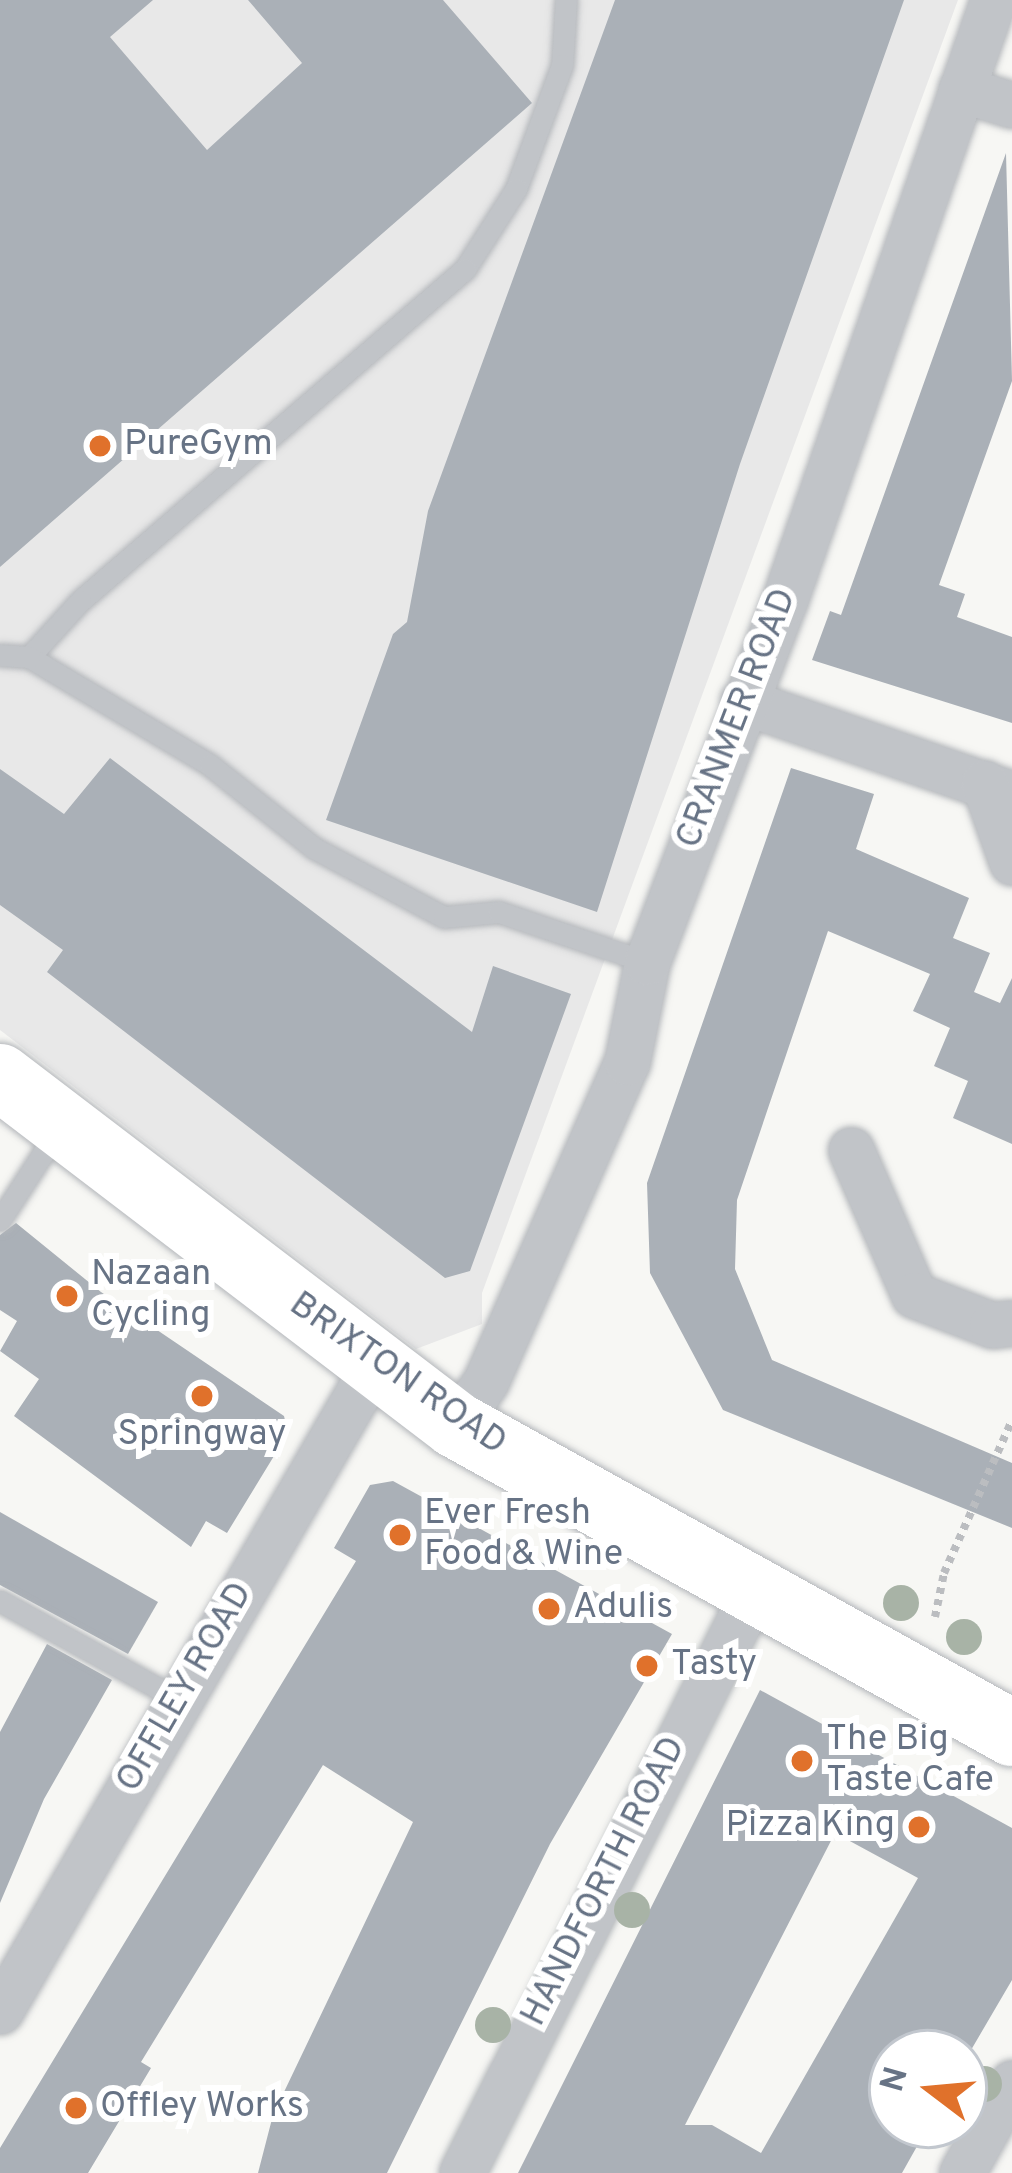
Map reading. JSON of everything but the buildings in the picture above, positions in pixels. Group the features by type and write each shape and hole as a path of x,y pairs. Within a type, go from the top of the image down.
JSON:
{"highway":[{"name":"BRIXTON ROAD","path":"0,1077 456,1425 1012,1733"}],"street":[{"name":"CRANMER ROAD","path":"456,1425 486,1381 627,1061 647,962 742,701 784,602 993,0"},
{"path":"961,89 1012,105"},
{"path":"742,701 998,789 1012,862"},
{"path":"850,1150 914,1295 992,1325 1012,1323"},
{"name":"OFFLEY ROAD","path":"0,2011 373,1366"},
{"name":"HANDFORTH ROAD","path":"462,2173 753,1593"},
{"path":"962,2173 1012,2083"}],"lane":[{"path":"29,656 80,601 465,269 524,169 562,65 566,0"},
{"path":"0,655 29,656 210,765 314,848 444,917 499,912 647,962"},
{"path":"0,1220 62,1125"},
{"path":"0,1601 179,1700"}],"path":[{"path":"935,1617 944,1573 1012,1420"}],"shaded area":[{"path":"0,0 958,0 482,1293 482,1324 416,1349 0,1030"}],"place":[{"name":"PureGym","path":"100,446"},
{"name":"Nazaan Cycling","path":"67,1296"},
{"name":"Springway","path":"202,1396"},
{"name":"Ever Fresh Food & Wine","path":"400,1535"},
{"name":"Adulis","path":"549,1609"},
{"name":"Tasty","path":"647,1666"},
{"name":"The Big Taste Cafe","path":"802,1761"},
{"name":"Pizza King","path":"919,1827"},
{"name":"Offley Works","path":"76,2108"}]}
